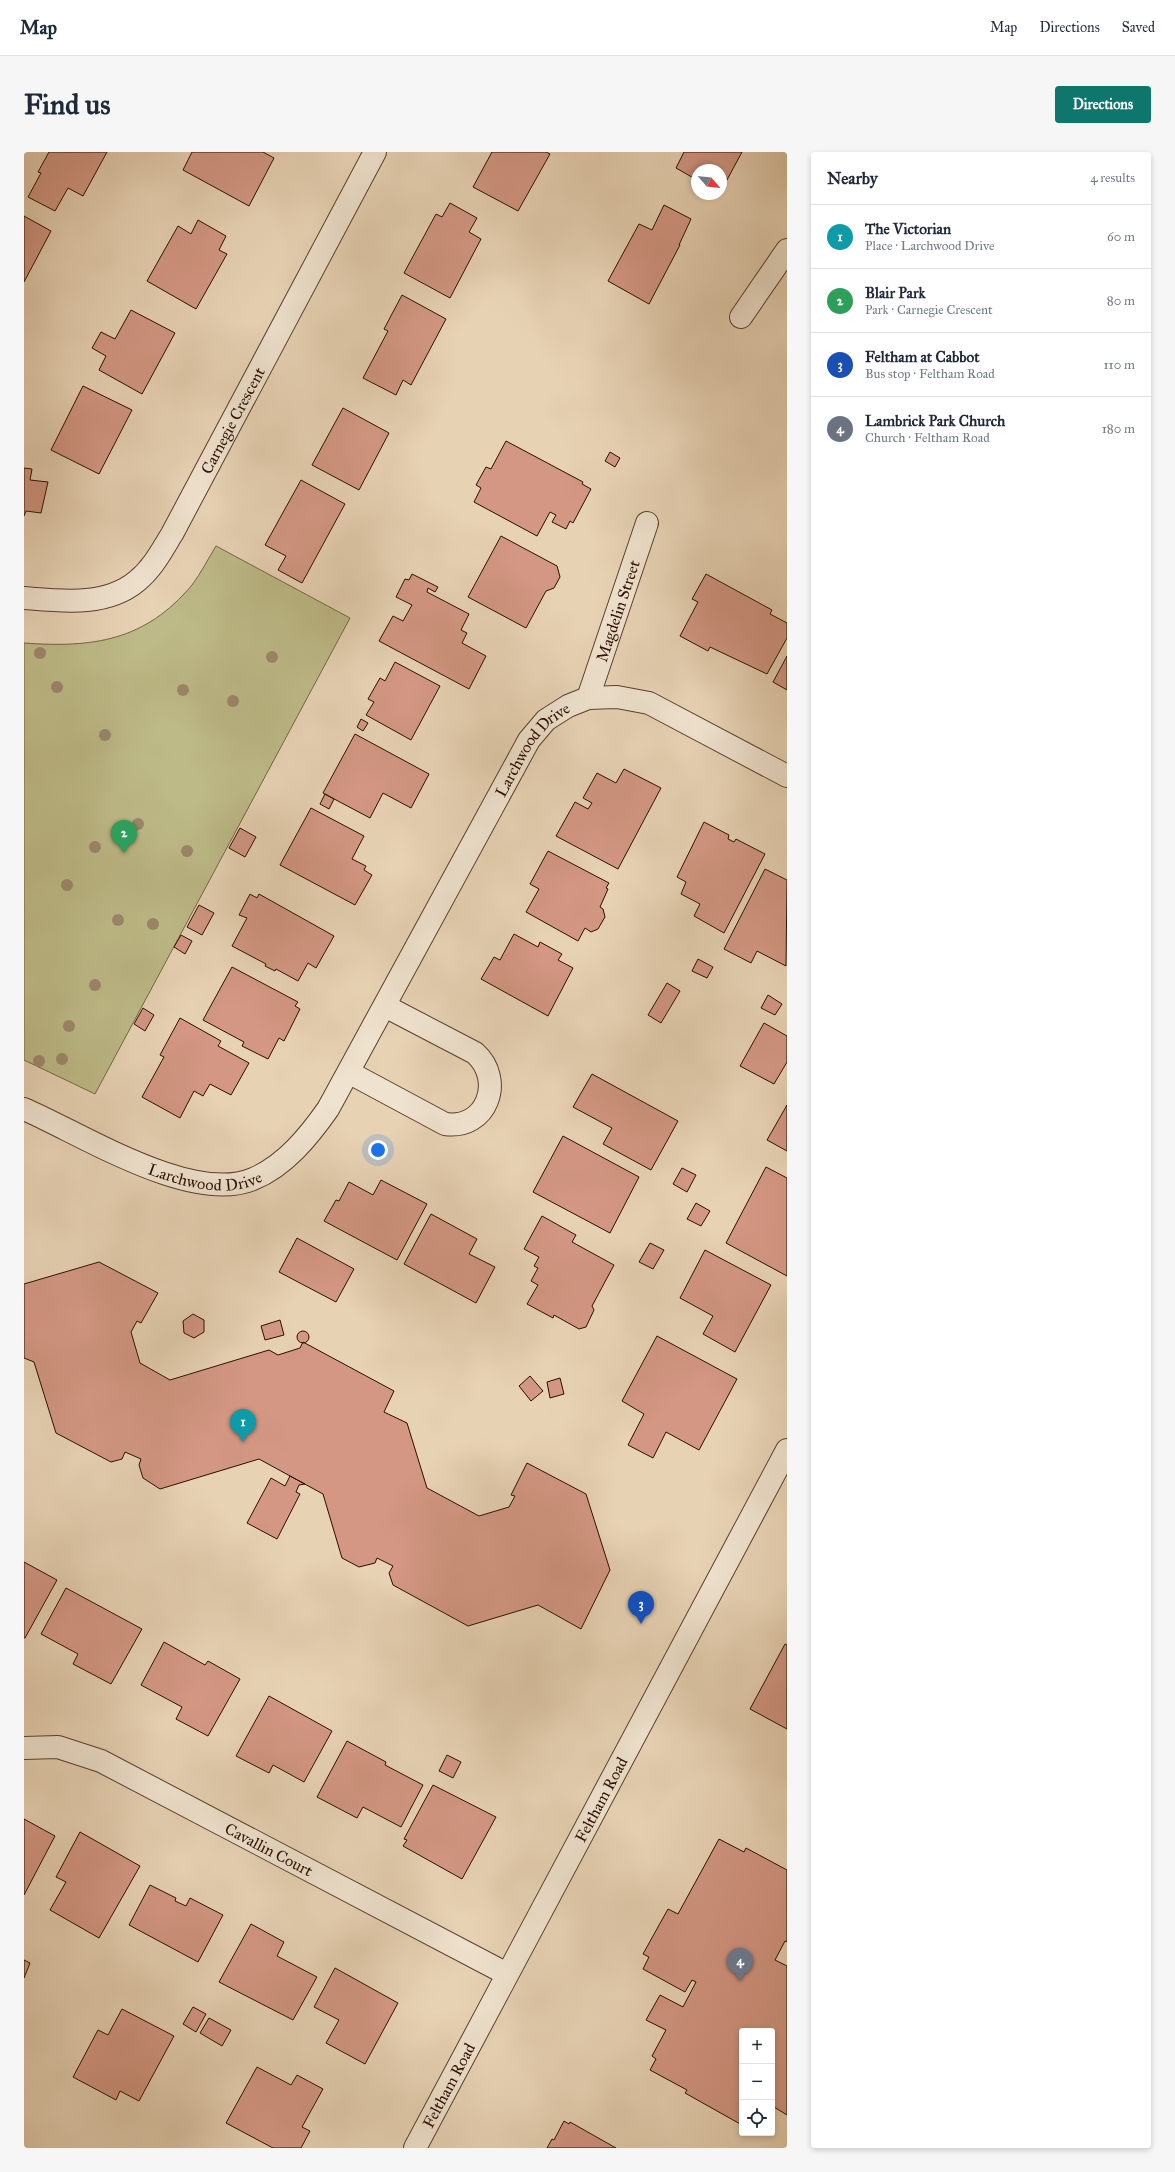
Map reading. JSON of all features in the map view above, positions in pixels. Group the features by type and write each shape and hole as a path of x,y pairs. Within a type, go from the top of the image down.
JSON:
{"street":[{"name":"Carnegie Crescent","path":"24,598 65,600 96,599 117,593 124,589 137,581 153,564 172,534 375,152"},
{"path":"741,317 787,250"},
{"name":"Magdelin Street","path":"588,698 647,523"},
{"name":"Larchwood Drive","path":"24,1109 154,1170 199,1184 230,1186 254,1179 264,1173 299,1145 328,1110 350,1073 529,740 546,720 568,706 588,698 617,697 649,703 787,776"},
{"path":"350,1073 445,1124 454,1125 467,1122 480,1112 486,1104 490,1094 490,1074 482,1059 475,1053 385,1006"},
{"name":"Feltham Road","path":"415,2148 787,1450"},
{"name":"Cavallin Court","path":"24,1748 58,1747 101,1761 507,1974"}],"shaded area":[{"path":"216,546 350,618 95,1094 24,1060 24,643 73,644 95,642 116,637 136,629 156,618 174,604 192,585"}],"building":[{"path":"49,152 107,152 83,196 68,188 55,211 28,197 41,173 38,172"},
{"path":"192,152 263,152 274,158 249,206 183,170"},
{"path":"492,152 546,152 550,154 518,211 473,187"},
{"path":"684,152 742,152 727,180 727,164 691,164 691,177 676,168"},
{"path":"450,203 477,218 469,232 481,239 450,298 404,273 436,214 442,217"},
{"path":"664,205 691,219 680,245 649,304 608,281 639,224 652,230"},
{"path":"24,216 51,231 24,282"},
{"path":"198,220 226,236 219,250 227,254 196,309 147,281 178,226 191,234"},
{"path":"402,295 446,319 411,385 403,380 396,395 363,378 388,331 384,329"},
{"path":"131,310 175,333 142,394 99,370 106,356 92,348 101,332 115,339"},
{"path":"83,386 132,410 99,474 51,450"},
{"path":"343,408 389,433 359,490 312,465"},
{"path":"506,441 583,482 582,484 591,489 573,523 570,521 566,529 552,522 556,515 550,512 537,536 474,502 481,488 476,485 486,467 491,469"},
{"path":"610,452 620,458 615,467 605,461"},
{"path":"24,468 32,469 30,480 48,482 41,513 26,511 24,516"},
{"path":"301,480 345,504 302,583 278,570 286,556 265,545"},
{"path":"501,536 557,566 560,577 554,588 546,591 526,628 468,597"},
{"path":"412,574 438,587 435,592 428,588 427,592 469,614 461,630 467,633 462,643 486,656 469,689 379,641 393,616 403,621 412,605 396,597 405,579 409,580"},
{"path":"706,574 772,610 770,614 787,623 787,638 767,674 710,647 708,651 680,636 698,602 692,599"},
{"path":"787,656 787,690 773,682"},
{"path":"395,662 440,686 411,740 366,715 374,702 368,699 380,678 385,681"},
{"path":"361,719 368,723 363,731 357,727"},
{"path":"355,734 429,774 411,808 383,793 370,818 323,793"},
{"path":"624,769 661,788 618,869 556,836 575,802 588,809 592,803 583,798 597,773 616,783"},
{"path":"325,794 334,799 329,809 320,804"},
{"path":"311,808 364,836 352,859 366,866 364,870 372,875 355,905 280,865"},
{"path":"704,822 729,835 728,839 734,842 736,839 765,854 724,933 694,916 700,904 681,894 686,882 677,877"},
{"path":"240,828 256,837 245,857 229,848"},
{"path":"548,851 609,883 600,907 603,909 605,917 598,929 591,932 585,928 578,941 526,912 539,889 530,884"},
{"path":"765,869 787,880 786,966 757,951 751,963 724,949"},
{"path":"250,894 257,898 259,894 334,936 316,968 308,963 298,981 276,969 275,971 265,966 266,964 232,946 247,918 239,915"},
{"path":"199,905 214,913 202,935 187,927"},
{"path":"514,934 538,947 540,942 562,954 558,960 573,968 548,1016 481,979 494,957 500,960"},
{"path":"181,935 192,941 185,954 174,947"},
{"path":"698,959 713,967 707,978 692,971"},
{"path":"232,967 298,1002 295,1006 300,1009 284,1041 279,1038 268,1059 242,1046 244,1042 203,1020"},
{"path":"667,983 680,991 661,1023 648,1015"},
{"path":"768,995 782,1004 775,1015 761,1008"},
{"path":"143,1008 154,1015 145,1031 134,1024"},
{"path":"180,1018 221,1041 218,1046 249,1063 231,1095 210,1084 203,1096 194,1091 180,1118 142,1097 164,1057 160,1055"},
{"path":"764,1023 787,1036 787,1062 774,1084 740,1066"},
{"path":"592,1074 678,1121 651,1170 603,1144 612,1128 573,1107"},
{"path":"787,1105 787,1151 767,1140"},
{"path":"563,1136 639,1177 610,1233 533,1192"},
{"path":"766,1167 787,1178 787,1276 726,1243"},
{"path":"682,1168 696,1175 687,1192 673,1184"},
{"path":"381,1180 427,1204 397,1260 324,1221 336,1200 339,1201 349,1182 373,1195"},
{"path":"696,1203 710,1211 701,1226 687,1219"},
{"path":"431,1214 477,1239 469,1254 495,1267 476,1303 404,1264"},
{"path":"542,1216 576,1235 572,1242 614,1265 592,1306 594,1310 586,1327 579,1329 554,1315 553,1318 527,1304 538,1285 531,1281 538,1268 534,1266 539,1257 524,1249"},
{"path":"297,1238 354,1269 336,1302 279,1272"},
{"path":"650,1243 664,1250 653,1269 639,1262"},
{"path":"705,1250 771,1285 735,1352 703,1334 713,1316 680,1298"},
{"path":"99,1262 158,1293 141,1323 137,1321 131,1332 140,1363 170,1380 269,1350 278,1355 300,1348 303,1342 394,1391 384,1412 407,1423 427,1488 479,1516 509,1507 515,1496 511,1495 527,1463 586,1494 610,1570 581,1629 538,1605 468,1626 393,1585 389,1573 393,1566 377,1558 375,1563 359,1567 342,1558 323,1494 259,1459 160,1489 143,1478 139,1465 141,1459 125,1452 122,1459 111,1462 56,1433 34,1362 24,1358 24,1284"},
{"path":"193,1314 204,1320 204,1332 194,1338 184,1333 183,1321"},
{"path":"280,1320 284,1335 265,1340 261,1326"},
{"path":"301,1331 305,1331 309,1337 305,1343 301,1343 297,1339 297,1335"},
{"path":"657,1336 737,1379 699,1450 666,1432 653,1458 628,1445 644,1414 622,1401"},
{"path":"530,1376 543,1391 531,1401 519,1386"},
{"path":"560,1378 564,1394 550,1398 547,1382"},
{"path":"290,1476 305,1484 299,1485 296,1492 300,1494 277,1539 247,1523 271,1478 285,1486"},
{"path":"24,1562 57,1580 25,1638 24,1638"},
{"path":"66,1588 142,1629 111,1684 73,1664 78,1654 41,1634"},
{"path":"164,1642 205,1665 208,1661 240,1679 208,1736 176,1719 182,1707 141,1685"},
{"path":"785,1644 787,1645 787,1729 750,1709"},
{"path":"269,1696 332,1731 304,1782 273,1765 269,1773 236,1756"},
{"path":"347,1741 386,1762 385,1765 423,1785 401,1827 363,1807 357,1818 317,1797"},
{"path":"447,1755 461,1762 453,1778 439,1771"},
{"path":"433,1785 496,1817 462,1879 403,1846 407,1840 404,1839"},
{"path":"24,1819 55,1836 24,1895"},
{"path":"80,1832 140,1866 99,1938 50,1910 66,1882 56,1877"},
{"path":"719,1839 744,1852 746,1848 787,1870 787,1942 785,1941 775,1960 787,1966 787,2115 775,2108 775,2028 739,2028 739,2123 685,2093 687,2090 650,2070 656,2059 652,2056 666,2030 646,2020 660,1995 683,2007 696,1982 692,1980 685,1992 643,1969 649,1957 643,1954 668,1909 678,1914"},
{"path":"150,1885 176,1898 175,1901 186,1906 190,1898 223,1915 198,1962 129,1925"},
{"path":"251,1924 284,1942 277,1956 317,1977 293,2020 219,1982"},
{"path":"24,1960 30,1963 24,1978"},
{"path":"335,1968 398,2003 365,2064 326,2043 339,2020 314,2007"},
{"path":"193,2007 206,2014 196,2032 183,2024"},
{"path":"122,2009 174,2036 139,2101 120,2091 116,2100 73,2077 98,2030 108,2035"},
{"path":"209,2018 231,2030 222,2046 200,2033"},
{"path":"257,2067 291,2085 297,2075 323,2089 302,2127 310,2131 301,2148 273,2148 226,2123"},
{"path":"564,2121 569,2124 570,2122 616,2148 547,2148 552,2139 554,2140"}],"place":[{"name":"Blair Park","path":"124,853"},
{"name":"The Victorian","path":"243,1442"},
{"name":"Feltham at Cabbot","path":"641,1624"},
{"name":"Lambrick Park Church","path":"740,1981"}]}
